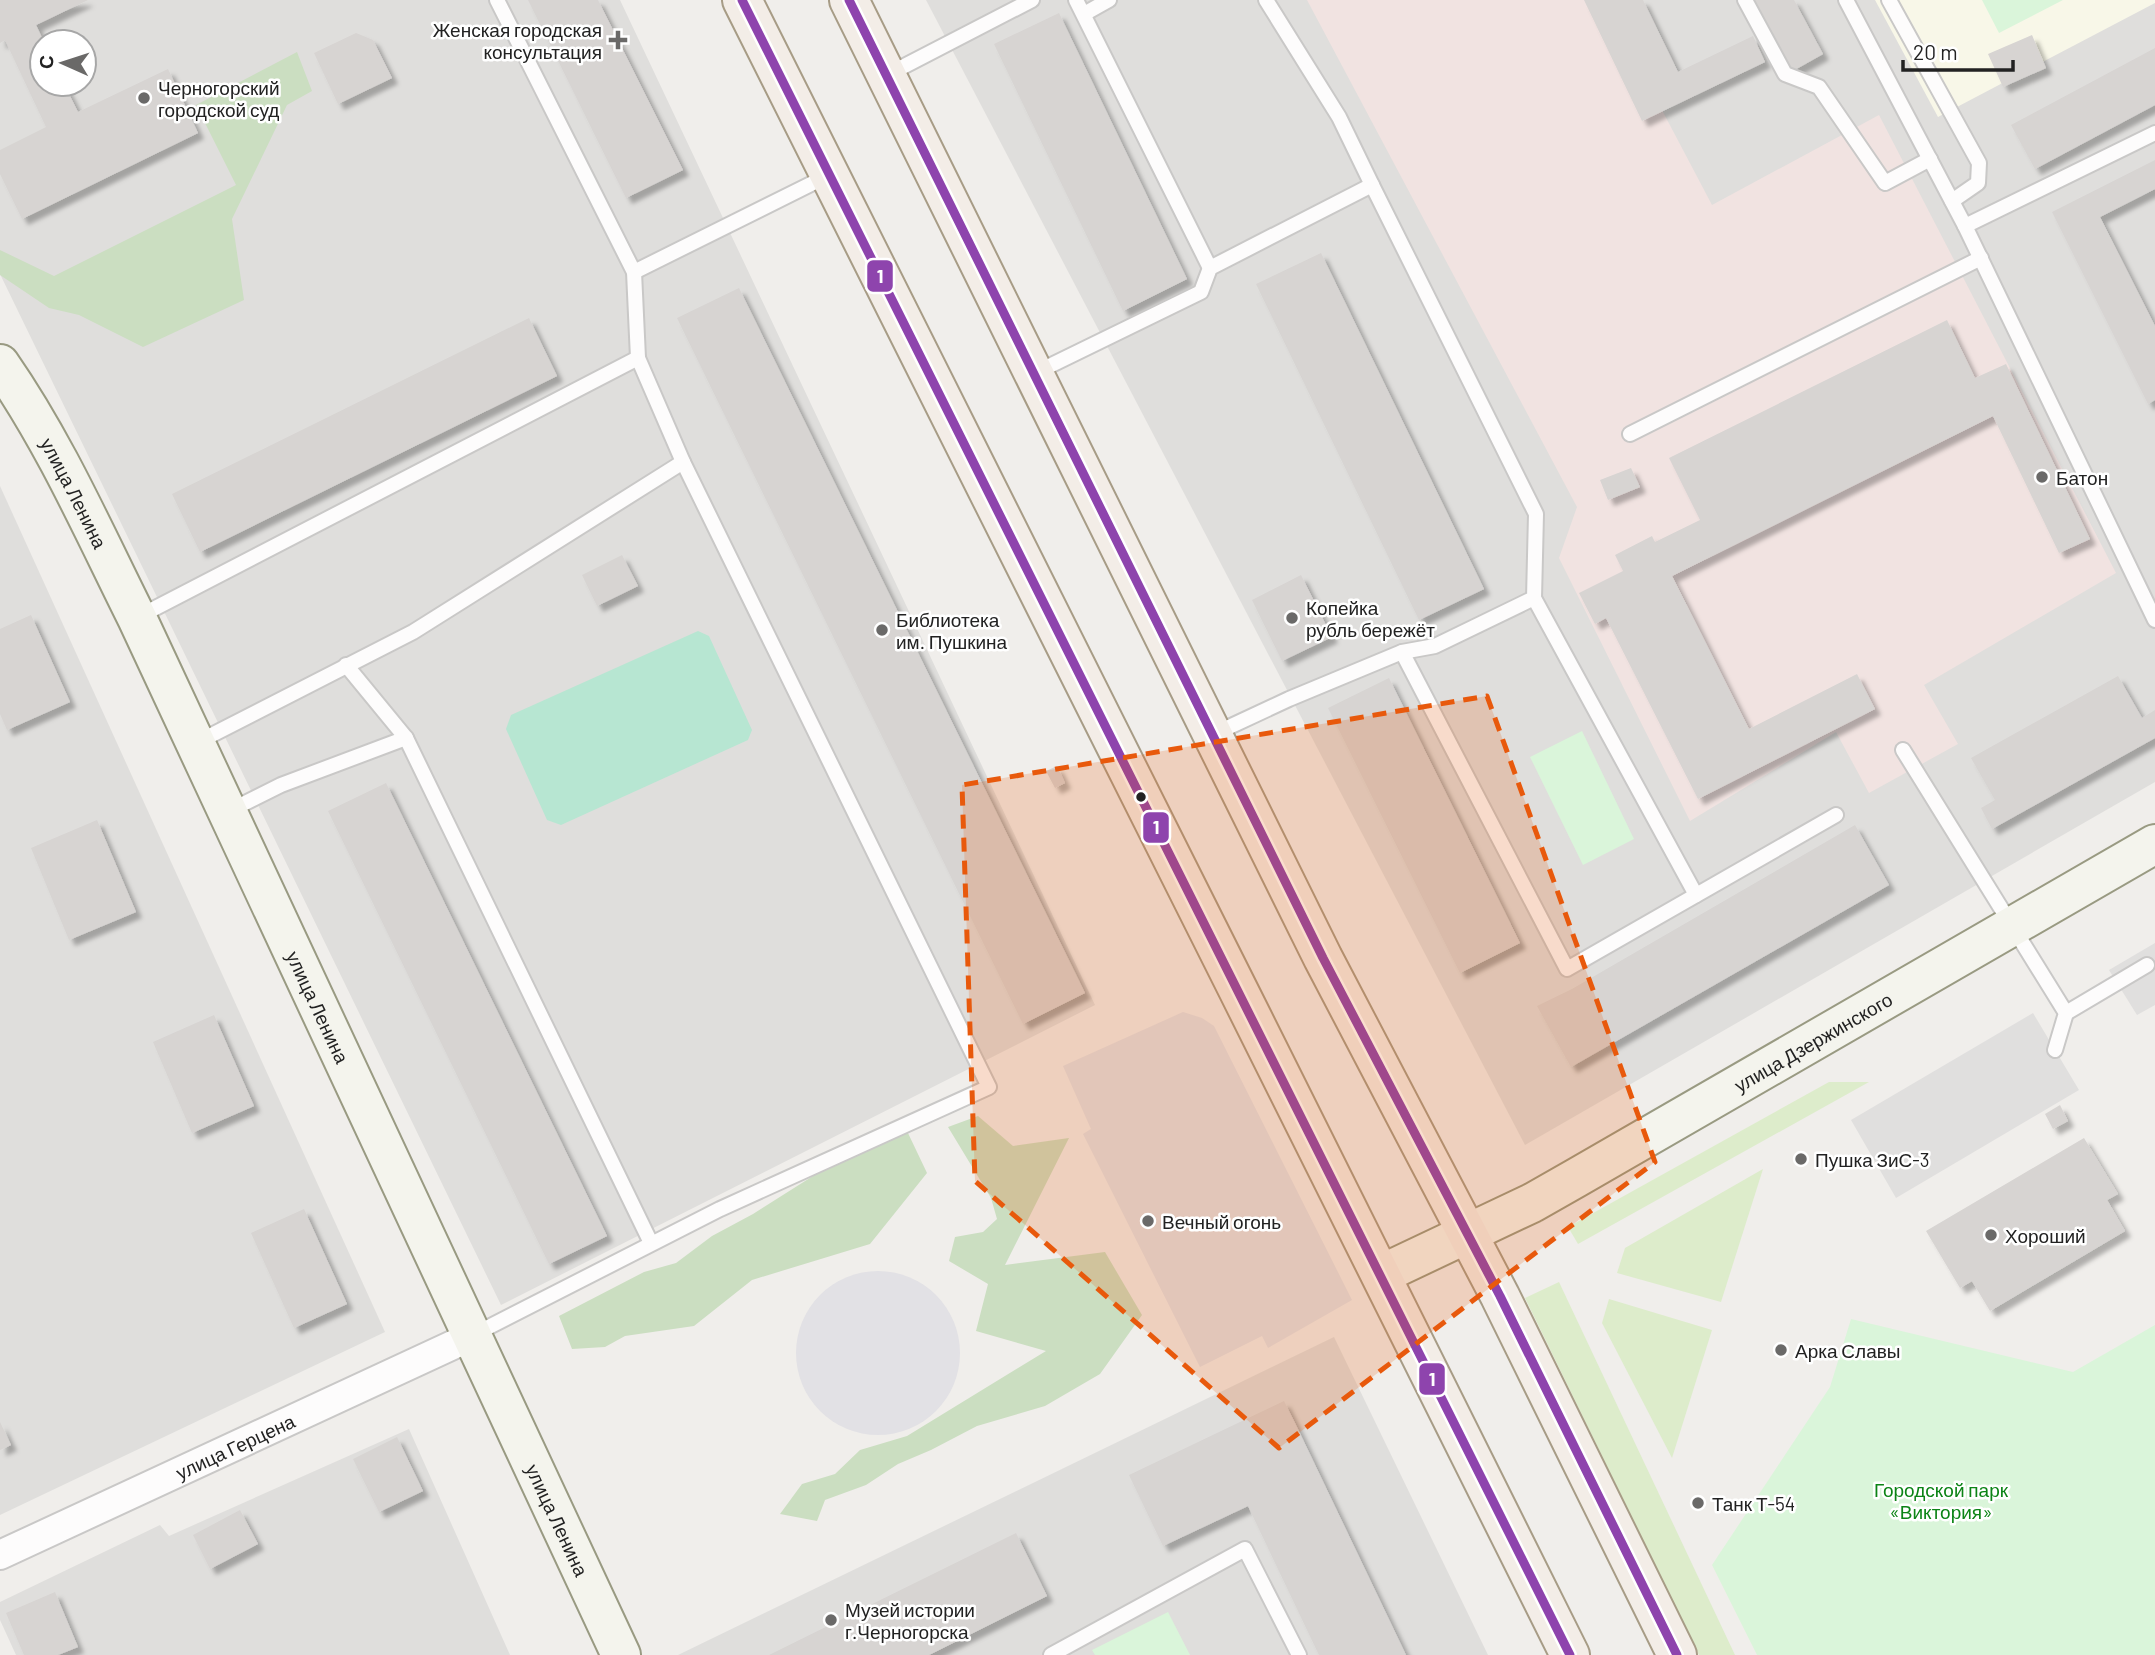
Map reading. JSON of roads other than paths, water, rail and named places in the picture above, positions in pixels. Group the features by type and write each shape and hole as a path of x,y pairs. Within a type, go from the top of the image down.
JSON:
{"main road":[{"path":"742,0 1382,1274 1570,1655"},
{"path":"849,0 1323,958 1467,1234 1677,1655"}],"street":[{"name":"улица Ленина","path":"0,364 23,397 54,451 136,618 621,1655"},
{"name":"улица Дзержинского","path":"1382,1274 1576,1178 2155,844"},
{"name":"улица Герцена","path":"0,1555 470,1337"}],"lane":[{"path":"470,1337 720,1209 989,1087 683,462 638,358 634,272 497,0"},
{"path":"887,76 1032,0"},
{"path":"1076,0 1210,268"},
{"path":"1084,13 1110,0"},
{"path":"1266,0 1339,117 1536,513 1534,598 1696,895"},
{"path":"1745,0 1785,74 1819,87 1885,183 1930,159"},
{"path":"1846,0 1981,258 2155,620"},
{"path":"1889,0 1979,163 1978,183 1952,201"},
{"path":"1965,226 2155,133"},
{"path":"634,272 829,174"},
{"path":"1035,373 1201,292 1210,268 1372,184"},
{"path":"1630,434 1981,258"},
{"path":"136,618 638,358"},
{"path":"195,743 413,632 683,462"},
{"path":"1213,735 1402,652 1435,646 1534,598"},
{"path":"1402,652 1567,969 1836,815"},
{"path":"346,665 406,738 652,1242"},
{"path":"227,812 281,785 406,738"},
{"path":"1903,750 2066,1013"},
{"path":"2055,1050 2066,1013 2147,965"},
{"path":"1051,1655 1245,1549 1299,1655"}],"place":[{"name":"Женская городская консультация","path":"618,40"},
{"name":"Черногорский городской суд","path":"144,98"},
{"name":"Батон","path":"2042,477"},
{"name":"Копейка рубль бережёт","path":"1292,618"},
{"name":"Библиотека им. Пушкина","path":"882,630"},
{"name":"Пушка ЗиС-3","path":"1801,1159"},
{"name":"Вечный огонь","path":"1148,1221"},
{"name":"Хороший","path":"1991,1235"},
{"name":"Арка Славы","path":"1781,1350"},
{"name":"Танк Т-54","path":"1698,1503"},
{"name":"Музей истории г.Черногорска","path":"831,1620"}],"park label":[{"name":"Городской парк «Виктория»","path":"1941,1500"}]}
